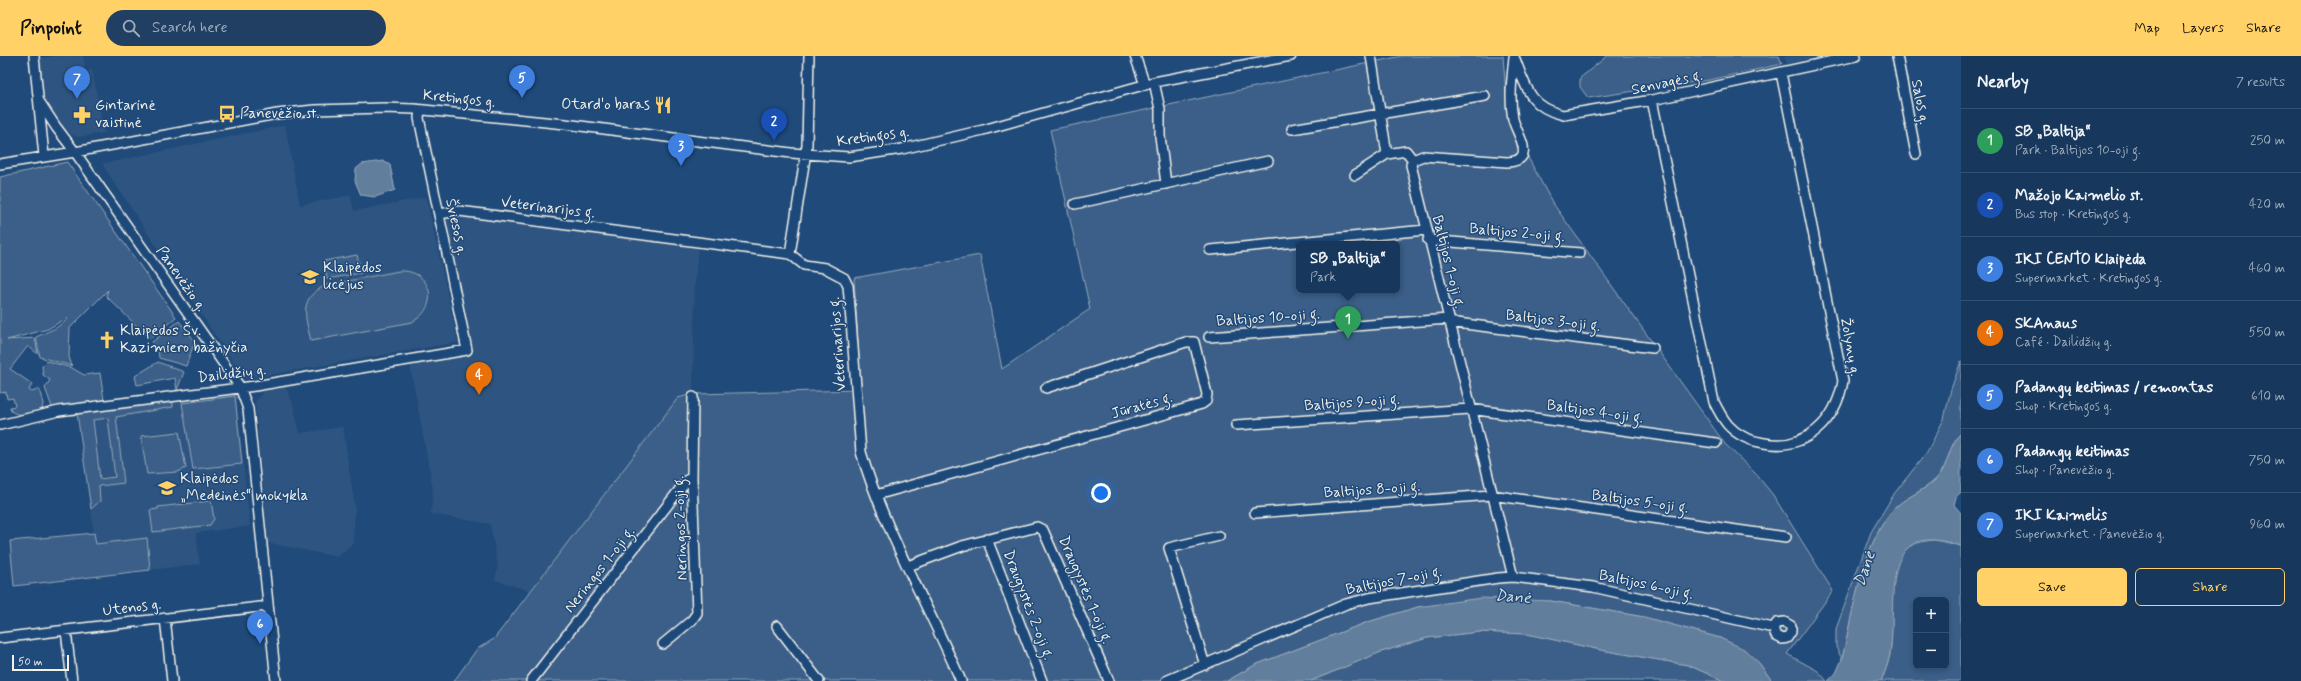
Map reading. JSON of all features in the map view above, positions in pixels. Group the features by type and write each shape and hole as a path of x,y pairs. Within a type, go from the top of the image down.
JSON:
{"street":[{"name":"Panevėžio g.","path":"34,56 44,156"},
{"path":"790,254 806,154 809,56"},
{"path":"1135,56 1145,85"},
{"name":"Kretingos g.","path":"0,164 75,152 277,114 338,109 420,110 566,124 806,154 849,157 902,149 989,128 1154,82 1291,56"},
{"path":"1371,56 1387,154"},
{"name":"Senvagės g.","path":"1514,57 1531,97 1550,112 1572,115 1652,100 1856,56"},
{"name":"Salos g.","path":"1897,56 1916,154"},
{"path":"1355,175 1387,154 1406,151 1413,160 1423,156 1507,162 1518,159 1522,155 1523,147 1513,120 1511,104 1514,57"},
{"name":"Žolynų g.","path":"1652,100 1714,402 1729,426 1748,440 1771,444 1792,443 1812,435 1828,420 1839,400 1843,381 1781,73"},
{"path":"1154,82 1160,109 1160,136 1166,184"},
{"path":"1292,129 1485,96"},
{"name":"Panevėžio g.","path":"39,101 240,387 248,408 276,681"},
{"name":"Šviesos g.","path":"420,110 419,118 467,350"},
{"name":"Baltijos 1-oji g.","path":"1413,160 1412,172 1428,240 1491,495 1513,577"},
{"path":"1075,204 1268,161"},
{"name":"Veterinarijos g.","path":"439,214 459,211 790,254 804,264 825,268 844,278 848,286 860,452 876,495 961,681"},
{"path":"1307,241 1426,230"},
{"name":"Baltijos 2-oji g.","path":"1428,240 1580,253"},
{"path":"1210,250 1296,242"},
{"name":"Baltijos 10-oji g.","path":"1209,337 1448,320"},
{"name":"Baltijos 3-oji g.","path":"1448,320 1653,348"},
{"name":"Jūratės g.","path":"876,495 1202,404 1206,401 1207,394 1194,342 1186,342 1046,388"},
{"name":"Dailidžių g.","path":"0,425 59,411 240,387 467,350"},
{"name":"Neringos 2-oji g.","path":"663,644 692,620 697,613 692,478 693,397"},
{"name":"Baltijos 9-oji g.","path":"1236,425 1470,409"},
{"name":"Baltijos 4-oji g.","path":"1470,409 1716,443"},
{"name":"Neringos 1-oji g.","path":"531,681 687,480 692,478"},
{"name":"Baltijos 8-oji g.","path":"1255,513 1491,495"},
{"name":"Baltijos 5-oji g.","path":"1491,495 1786,537"},
{"name":"Draugystės 1-oji g.","path":"908,566 987,539 1037,527 1043,530 1109,681"},
{"path":"1205,665 1169,548 1219,536"},
{"name":"Draugystės 2-oji g.","path":"987,539 1042,681"},
{"name":"Baltijos 6-oji g.","path":"1513,577 1593,587 1773,628"},
{"name":"Baltijos 7-oji g.","path":"1166,681 1359,600 1462,582 1513,577"},
{"name":"Utenos g.","path":"0,638 268,606"},
{"path":"165,618 172,681"},
{"path":"777,626 819,681"},
{"path":"66,630 72,681"}],"shaded area":[{"path":"55,56 83,56 86,70 92,69 104,133 80,137 74,136 61,126 53,116 47,106 38,59"},
{"path":"1402,56 1503,56 1508,120 1552,202 1725,444 1755,473 1773,495 1833,591 1787,654 1818,671 1827,681 1772,681 1759,663 1720,638 1644,617 1551,601 1418,607 1368,622 1255,665 1227,681 454,681 477,649 494,639 678,398 693,394 861,390 854,278 980,255 1002,369 1090,309 1050,130"},
{"path":"1607,56 1779,56 1782,64 1709,80 1588,98 1580,87 1580,78"},
{"path":"1784,56 1822,56 1787,64"},
{"name":"Klaipėdos licėjus","path":"285,125 300,205 351,195 354,211 426,197 458,342 244,379 102,164"},
{"path":"67,162 176,317 150,339 106,296 108,290 70,328 69,357 72,366 40,357 36,337 56,328 68,319 66,318 48,329 7,340 35,338 38,354 28,346 10,369 32,384 29,390 32,392 39,389 43,403 42,409 39,411 22,415 11,411 10,407 15,406 13,398 7,399 6,392 0,393 0,177"},
{"path":"477,217 698,248 695,280 693,394 678,398 530,591 495,580 498,566 490,524 431,514 433,489 410,365 472,353 445,224 448,219"},
{"path":"357,255 361,273 327,279 324,261"},
{"path":"399,271 410,272 419,276 425,282 429,290 427,307 421,315 412,322 311,341 307,323 306,308 311,295 327,285"},
{"path":"179,321 195,341 186,366 159,358 158,349 152,342"},
{"path":"47,361 72,368 84,375 100,373 104,400 59,408 52,407 45,388 50,380 43,375 42,366"},
{"path":"1961,361 1961,433 1953,443 1944,468 1937,478 1926,487 1901,502 1891,512 1872,544 1859,582 1842,659 1836,647 1836,629 1871,532 1894,494 1927,452 1944,419 1951,389"},
{"path":"158,362 184,372 177,390 175,378 137,385 135,376"},
{"path":"286,387 294,407 300,433 343,427 355,509 353,543 338,557 268,543 255,402 264,391"},
{"name":"Klaipėdos „Medeinės“ mokykla","path":"236,394 250,526 196,533 200,564 14,586 10,541 94,533 77,413"},
{"path":"235,396 242,464 193,469 182,403"},
{"path":"173,402 173,407 116,417 124,483 99,486 100,501 91,509 77,413","holes":["108,418 115,477 100,479 93,420"]},
{"path":"179,432 186,468 178,472 147,474 141,436"},
{"path":"211,501 214,519 210,525 153,532 150,510 158,509 158,507"},
{"path":"94,533 96,544 147,538 150,570 14,586 10,541"},
{"path":"1935,540 1961,546 1961,681 1881,681 1888,664 1890,651 1892,635 1892,585 1897,562 1905,550 1917,543"},
{"path":"1478,632 1527,634 1601,650 1688,665 1724,681 1311,681 1381,652 1427,638"}],"water":[{"path":"383,161 390,165 395,190 375,197 361,195 355,181 356,169 362,164"},
{"name":"Danė","path":"1961,433 1961,492 1956,497 1954,505 1961,513 1961,546 1935,540 1916,542 1904,552 1897,567 1894,585 1890,650 1888,664 1881,681 1828,681 1836,673 1842,659 1859,582 1872,544 1881,527 1891,512 1901,502 1932,483 1937,478 1944,468 1953,443"},
{"path":"1481,598 1551,601 1644,617 1720,638 1744,649 1759,663 1772,681 1724,681 1688,665 1601,650 1527,634 1478,632 1427,638 1381,652 1311,681 1227,681 1255,665 1368,622 1418,607"}],"place":[{"name":"Padangų keitimas / remontas","path":"522,98"},
{"name":"IKI Kaimelis","path":"77,99"},
{"name":"Otard'o baras","path":"663,105"},
{"name":"Panevėžio st.","path":"227,114"},
{"name":"Gintarinė vaistinė","path":"82,115"},
{"name":"Mažojo Kaimelio st.","path":"774,141"},
{"name":"IKI CENTO Klaipėda","path":"681,166"},
{"name":"Klaipėdos licėjus","path":"310,277"},
{"name":"SB „Baltija“","path":"1348,339"},
{"name":"Klaipėdos Šv. Kazimiero bažnyčia","path":"107,340"},
{"name":"SKAnaus","path":"479,395"},
{"name":"Klaipėdos „Medeinės“ mokykla","path":"167,488"},
{"name":"Padangų keitimas","path":"260,644"}]}
